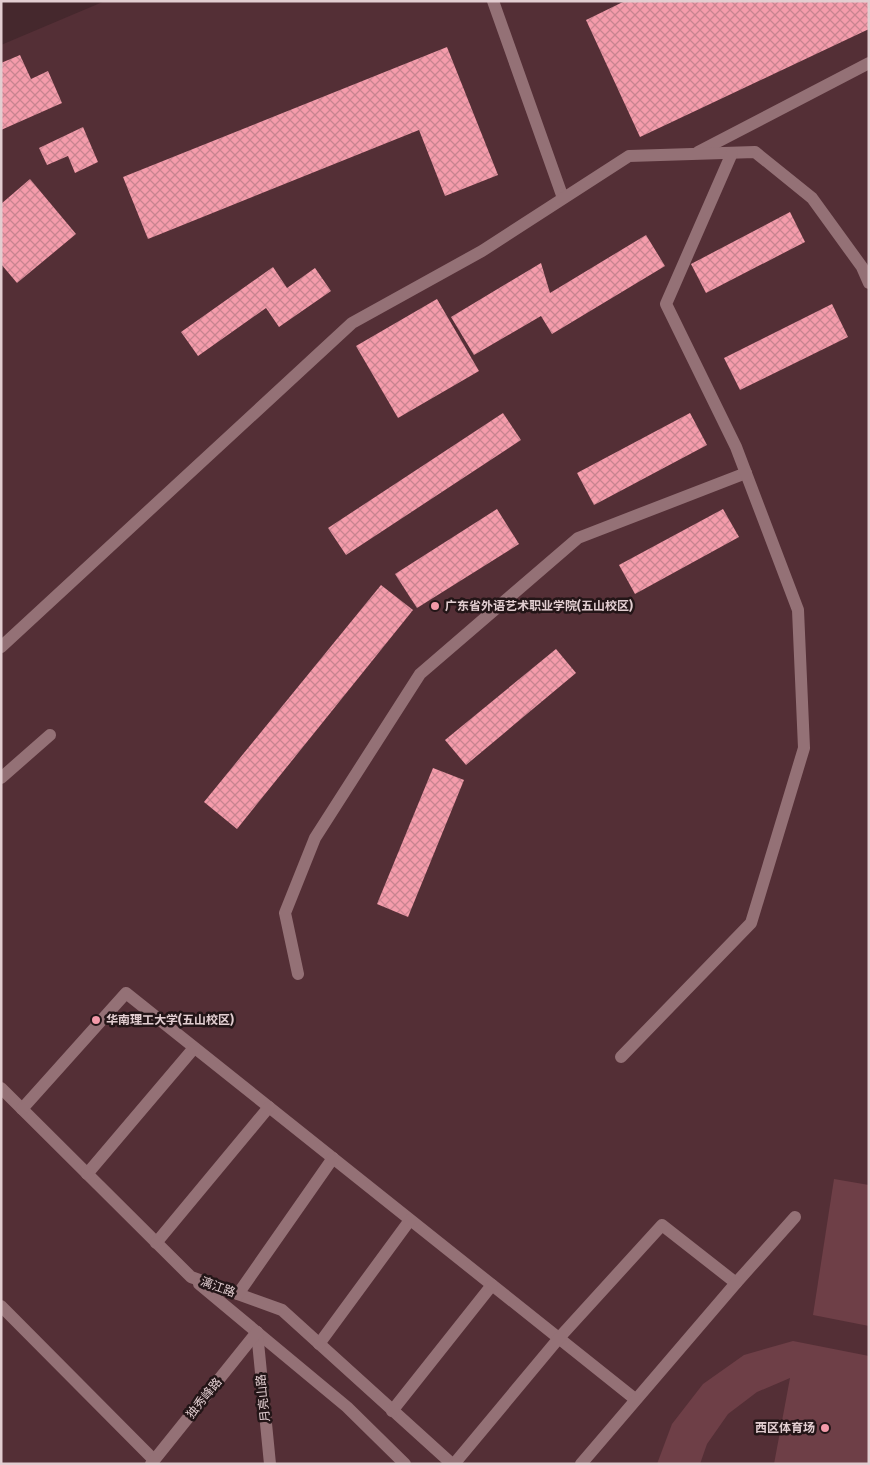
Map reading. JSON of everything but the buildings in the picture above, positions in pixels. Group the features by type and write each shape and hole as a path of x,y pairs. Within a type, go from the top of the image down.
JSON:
{"street":[{"path":"493,1 563,198"},
{"path":"695,154 869,64"},
{"path":"621,1057 751,923 804,748 798,610 736,447 666,304 732,152"},
{"path":"3,641 352,323 482,251 629,156 755,152 812,198 862,267 869,283"},
{"path":"298,974 285,914 291,897 315,838 420,674 578,538 746,473"},
{"path":"1,778 50,734"},
{"path":"22,1109 126,993 635,1399"},
{"path":"88,1174 194,1048"},
{"name":"漓江路","path":"1,1088 191,1277 282,1310 453,1464"},
{"path":"156,1243 269,1107"},
{"path":"238,1294 333,1158"},
{"path":"581,1464 635,1399 795,1217"},
{"path":"319,1344 410,1220"},
{"path":"453,1464 559,1338 662,1225 736,1283"},
{"path":"191,1277 347,1407 398,1461"},
{"path":"392,1411 492,1285"},
{"path":"1,1306 152,1462"},
{"name":"独秀峰路","path":"152,1462 257,1332"},
{"name":"月亮山路","path":"257,1332 270,1464"}],"shaded area":[{"name":"广东省外语艺术职业学院(五山校区)","path":"105,1 869,1 869,1464 1,1464 1,45"},
{"path":"834,1179 869,1185 869,1326 813,1315"},
{"path":"793,1341 869,1356 869,1464 774,1464 790,1378 757,1392 728,1414 707,1444 700,1464 657,1464 672,1424 703,1384 744,1355"}],"place":[{"name":"广东省外语艺术职业学院(五山校区)","path":"435,606"},
{"name":"华南理工大学(五山校区)","path":"96,1020"},
{"name":"西区体育场","path":"825,1428"}]}
